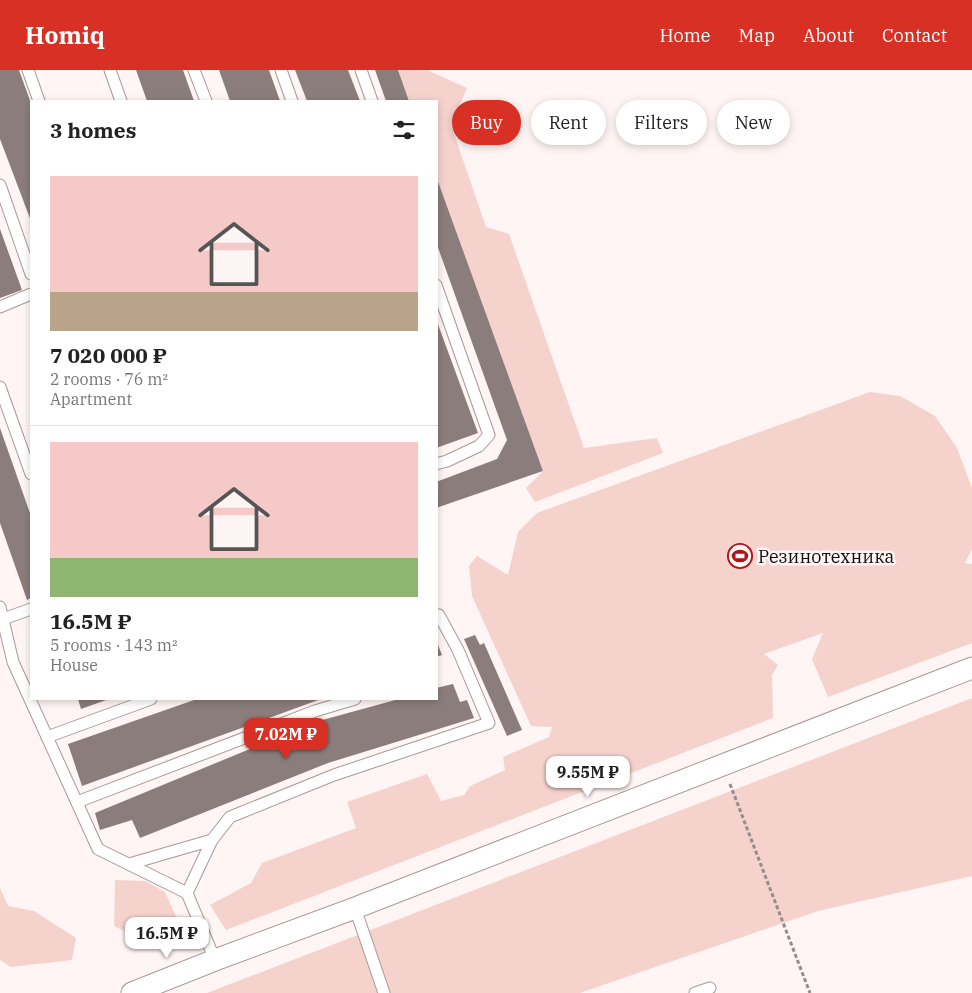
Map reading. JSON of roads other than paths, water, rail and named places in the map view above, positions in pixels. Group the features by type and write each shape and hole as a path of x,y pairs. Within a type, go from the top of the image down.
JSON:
{"street":[{"path":"132,993 972,668"}],"lane":[{"path":"28,70 39,100"},
{"path":"110,70 121,100"},
{"path":"194,70 206,100"},
{"path":"281,70 292,100"},
{"path":"361,70 372,100"},
{"path":"0,185 30,271"},
{"path":"438,291 488,435 479,446 438,463"},
{"path":"0,307 30,294"},
{"path":"0,387 30,471"},
{"path":"0,607 13,662 30,700"},
{"path":"3,619 30,609"},
{"path":"187,893 212,840 230,817 334,775 488,723 458,650 438,615"},
{"path":"30,700 98,849 187,893 215,960"},
{"path":"47,737 149,700"},
{"path":"77,802 315,711 352,700"},
{"path":"129,864 212,840"},
{"path":"355,908 384,993"},
{"path":"695,993 710,988"}],"place":[{"name":"Резинотехника","path":"740,556"}]}
